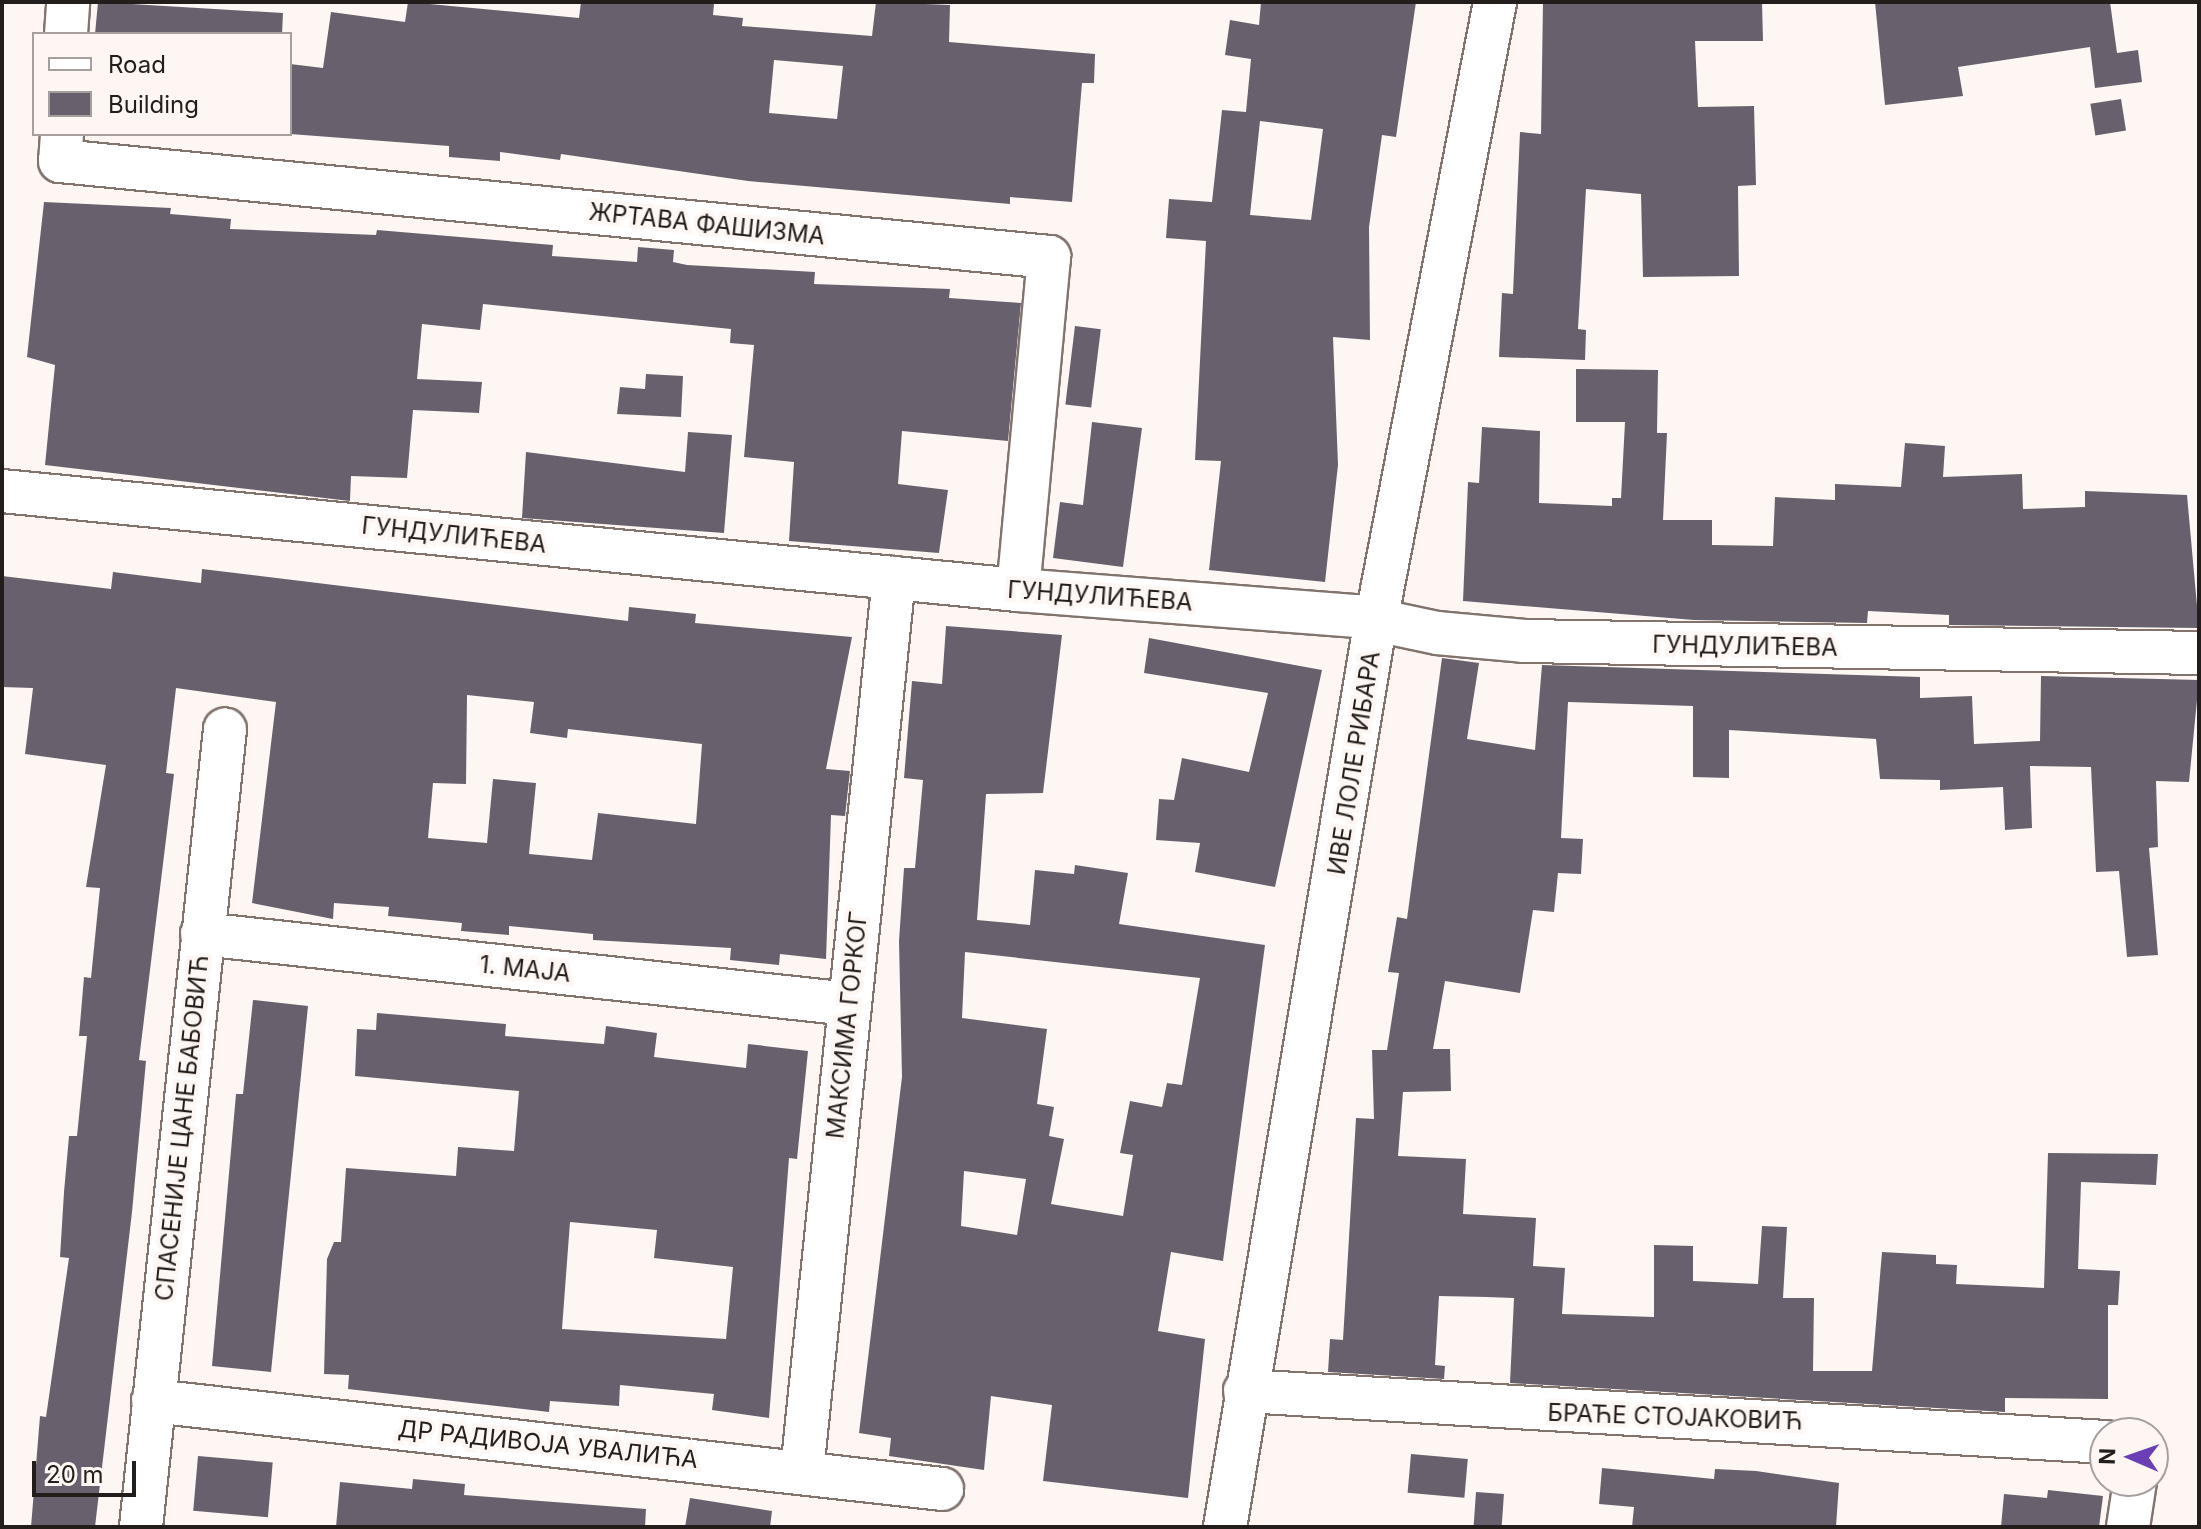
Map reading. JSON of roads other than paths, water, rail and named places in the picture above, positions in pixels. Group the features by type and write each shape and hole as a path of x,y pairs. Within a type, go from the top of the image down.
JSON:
{"street":[{"path":"66,32 68,2"},
{"name":"ИВЕ ЛОЛЕ РИБАРА","path":"1225,1527 1245,1391 1380,621 1495,2"},
{"name":"ЖРТАВА ФАШИЗМА","path":"62,136 60,161 1049,257 1018,590"},
{"name":"ГУНДУЛИЋЕВА","path":"2,491 1018,590 1380,621 1525,641 2199,653"},
{"name":"МАКСИМА ГОРКОГ","path":"802,1471 894,578"},
{"name":"СПАСЕНИЈЕ ЦАНЕ БАБОВИЋ","path":"141,1527 225,729"},
{"name":"1. МАЈА","path":"202,934 849,1004"},
{"name":"БРАЋЕ СТОЈАКОВИЋ","path":"1245,1391 2089,1441"},
{"name":"ДР РАДИВОЈА УВАЛИЋА","path":"153,1401 942,1489"},
{"path":"2128,1527 2133,1497"}]}
